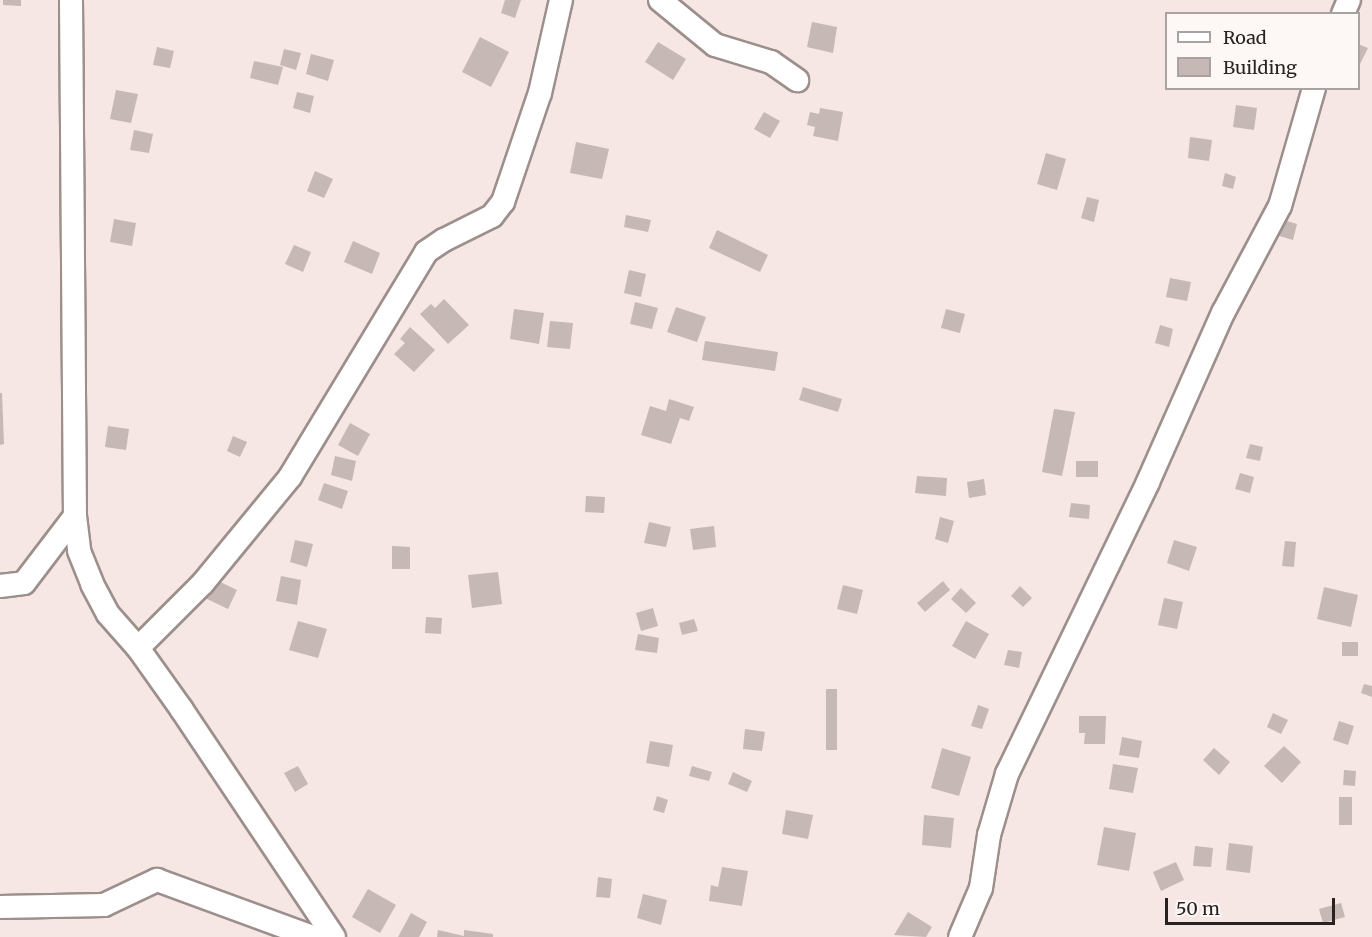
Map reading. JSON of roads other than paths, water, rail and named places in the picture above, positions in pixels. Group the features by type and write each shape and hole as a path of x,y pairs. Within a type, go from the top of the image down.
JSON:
{"street":[{"path":"71,0 75,516 79,551 92,584 108,614 138,648 334,937"},
{"path":"138,648 203,583 290,477 426,252 444,240 492,216 503,202 540,93 561,0"},
{"path":"660,0 715,45 771,62 797,80"},
{"path":"960,937 981,888 989,835 1007,774 1148,482 1223,313 1280,206 1313,90"},
{"path":"0,586 24,583 75,516"},
{"path":"0,907 104,905 157,880 313,937"}]}
